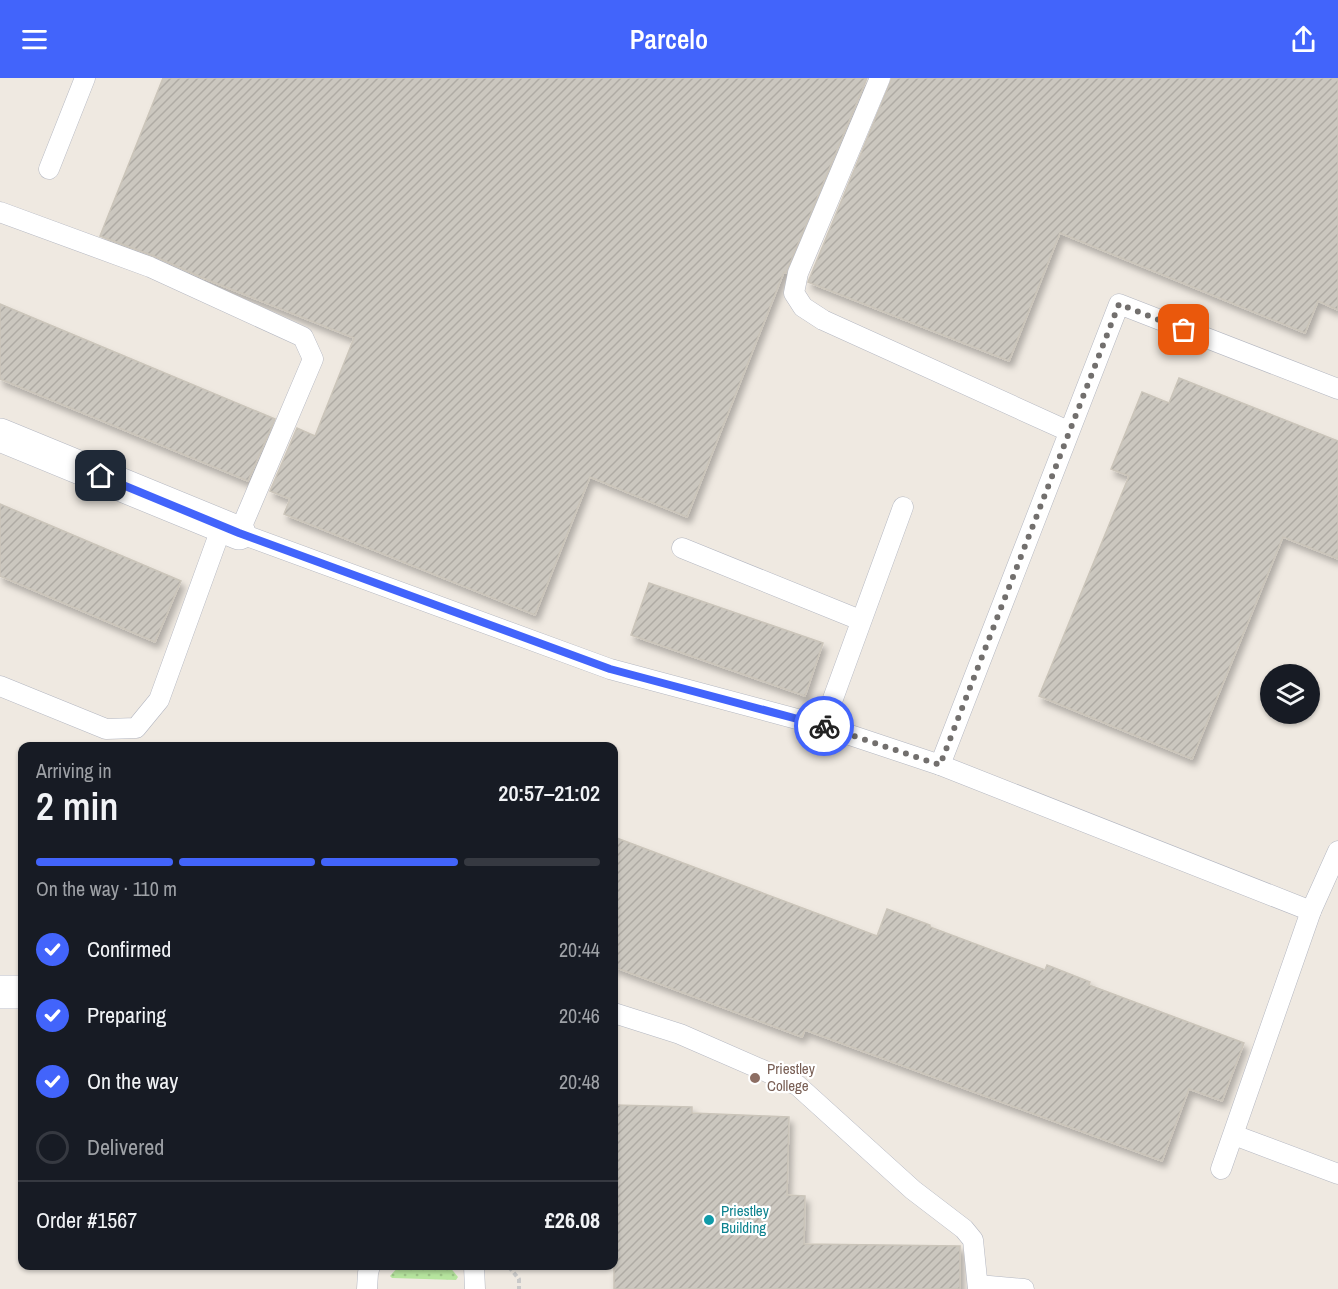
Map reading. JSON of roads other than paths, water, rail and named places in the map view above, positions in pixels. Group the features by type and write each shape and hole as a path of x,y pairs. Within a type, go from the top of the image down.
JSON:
{"street":[{"path":"0,435 231,530"},
{"path":"0,992 18,992"}],"lane":[{"path":"49,169 86,78"},
{"path":"880,78 798,273 794,293 803,308 823,320 1068,430"},
{"path":"0,212 150,267 303,337 313,359 231,530 159,700 136,728 106,729 0,686"},
{"path":"940,765 1068,430 1119,304 1338,388"},
{"path":"823,726 903,507"},
{"path":"231,530 610,669 823,726 940,765 1311,911"},
{"path":"682,548 860,620"},
{"path":"1221,1169 1311,911 1338,851"},
{"path":"618,1014 680,1034 797,1084 913,1190 964,1229 973,1240 978,1287 1024,1289"},
{"path":"1234,1135 1338,1174"},
{"path":"368,1289 369,1270"},
{"path":"474,1270 475,1289"}],"place":[{"name":"Priestley College","path":"755,1078"},
{"name":"Priestley Building","path":"709,1220"}]}
